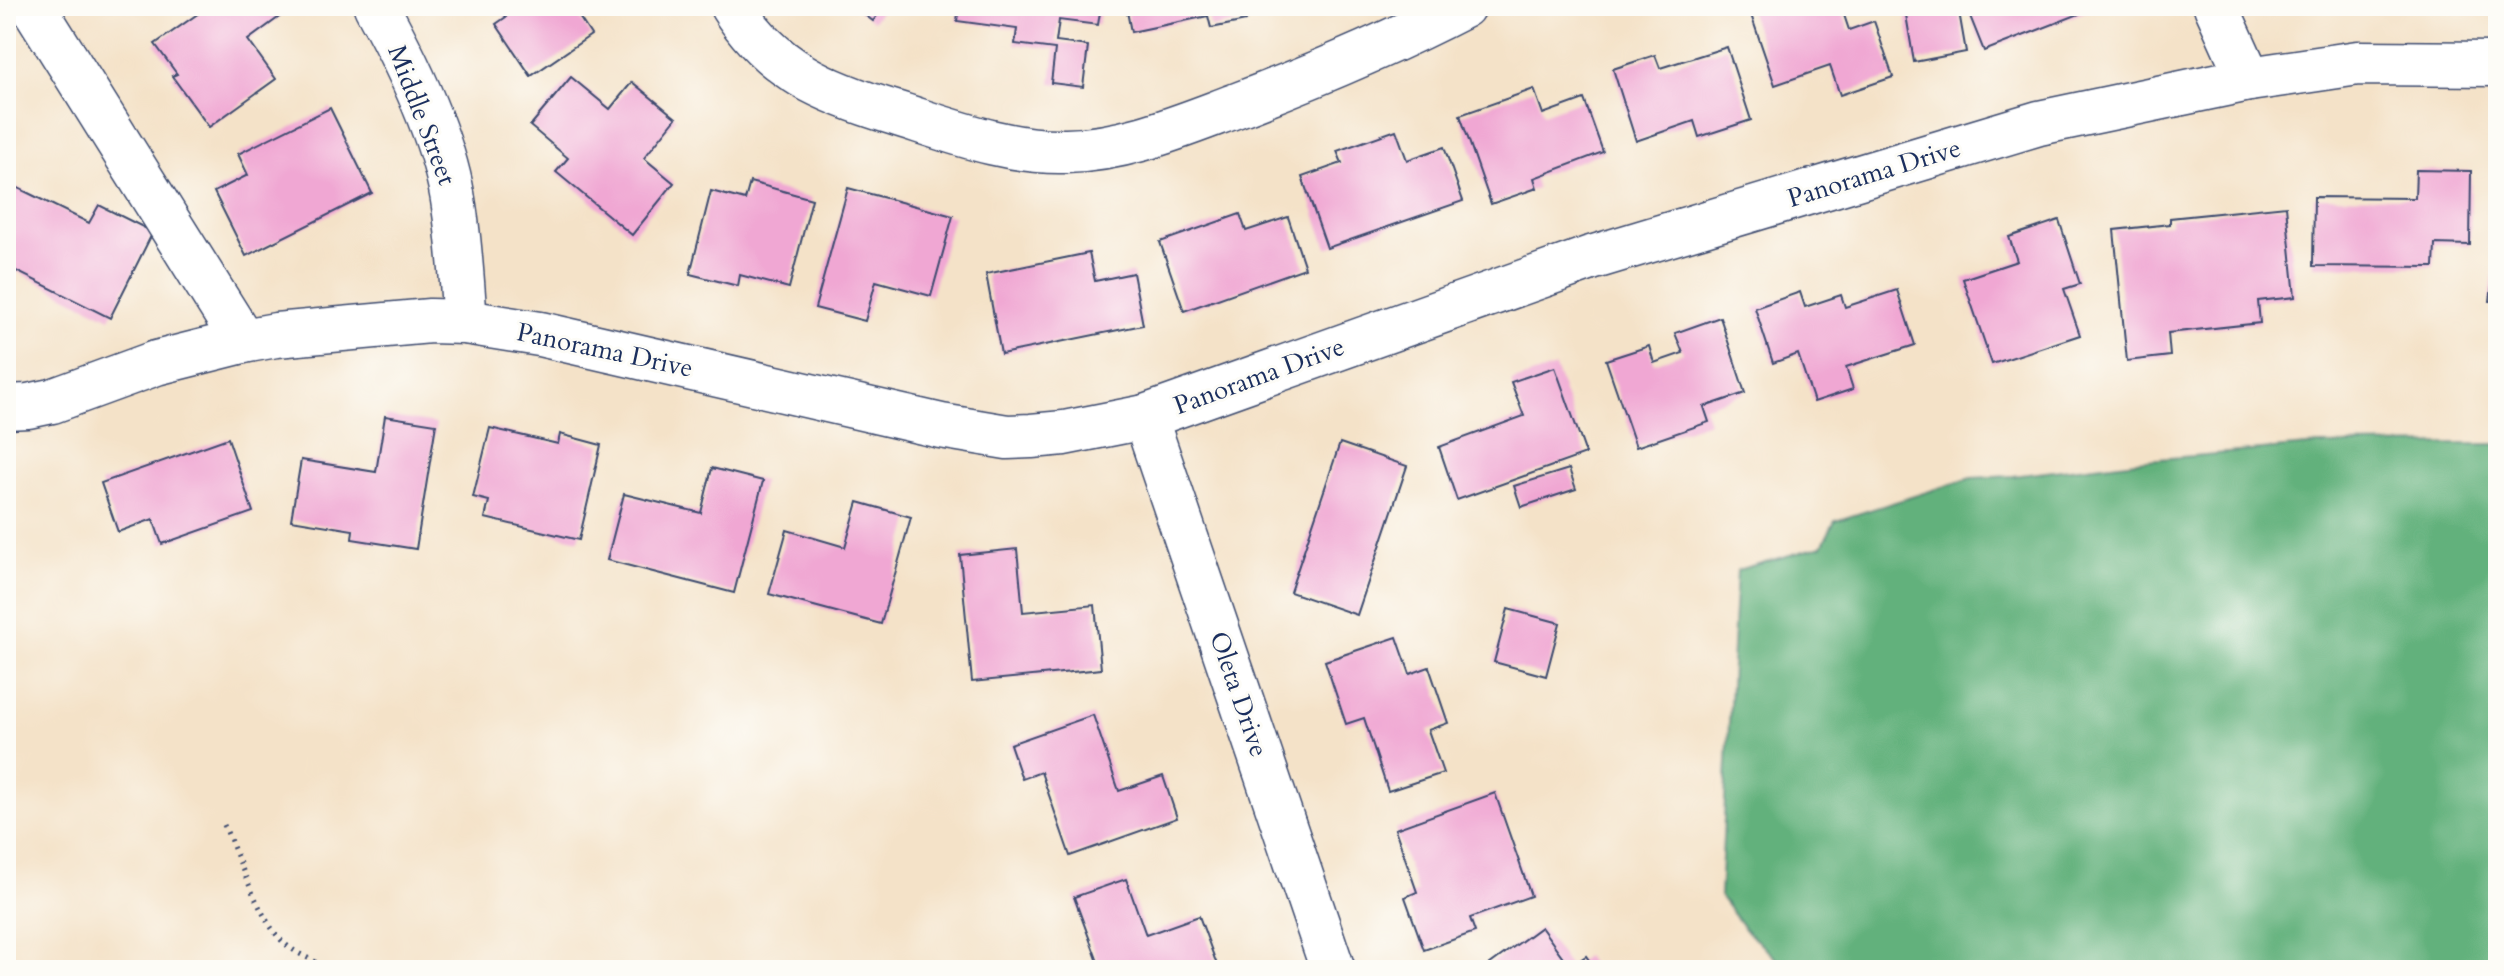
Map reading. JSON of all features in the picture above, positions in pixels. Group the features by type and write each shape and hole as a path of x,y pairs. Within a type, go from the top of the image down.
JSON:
{"street":[{"path":"33,6 243,341"},
{"name":"Middle Street","path":"376,6 419,91 446,172 454,204 465,322"},
{"path":"732,6 769,52 797,74 828,91 984,140 1065,151 1113,146 1158,135 1394,42 1463,6"},
{"path":"2216,6 2249,79"},
{"name":"Panorama Drive","path":"6,407 52,401 156,363 243,341 414,323 465,322 540,334 941,426 996,435 1064,433 1145,417 1591,258 2039,123 2249,79 2358,63 2498,64"},
{"name":"Oleta Drive","path":"1145,417 1333,970"}],"path":[{"path":"224,825 260,907 281,941 301,956 333,970"}],"green space":[{"path":"2498,444 2498,970 1788,970 1745,929 1720,896 1737,570 1822,546 1835,521 1971,478 2319,445"}],"building":[{"path":"209,6 276,6 282,15 248,40 276,79 209,127 172,76 177,74 155,44"},
{"path":"499,6 572,6 591,35 531,76 496,24 506,17"},
{"path":"853,6 884,6 873,21"},
{"path":"959,6 1101,6 1098,25 1059,20 1056,42 1088,46 1083,87 1051,83 1055,49 1015,44 1017,29 957,21"},
{"path":"1126,6 1243,6 1246,21 1211,28 1208,16 1131,32"},
{"path":"1748,6 1841,6 1849,30 1874,21 1893,77 1840,95 1830,66 1775,85"},
{"path":"1958,6 1966,52 1914,62 1905,9"},
{"path":"1966,6 2091,6 2092,9 1984,51"},
{"path":"1727,47 1751,120 1699,137 1694,121 1636,141 1613,69 1655,55 1660,68"},
{"path":"571,77 610,109 632,82 676,118 644,158 674,183 632,235 556,172 568,158 530,126"},
{"path":"1534,89 1543,114 1584,99 1603,152 1534,178 1537,188 1491,204 1460,115"},
{"path":"330,108 372,193 246,256 214,192 248,175 238,154"},
{"path":"1396,130 1407,160 1444,147 1463,201 1327,248 1302,177 1342,163 1337,151"},
{"path":"2416,170 2471,171 2470,245 2435,244 2434,267 2313,266 2314,197 2415,198"},
{"path":"750,182 812,199 789,288 740,275 738,286 690,274 711,191 745,200"},
{"path":"16,187 89,223 99,205 153,232 110,318 6,266 6,198 9,200"},
{"path":"848,188 953,216 931,296 876,281 865,321 815,308"},
{"path":"2286,206 2295,297 2258,301 2260,323 2168,333 2170,356 2127,361 2114,230 2170,224 2170,218"},
{"path":"1240,214 1246,231 1288,217 1305,268 1184,311 1160,242"},
{"path":"2059,220 2080,284 2064,289 2080,335 1992,364 1963,279 2017,261 2009,237"},
{"path":"1089,253 1095,281 1133,273 1143,325 1001,354 986,274"},
{"path":"2498,256 2498,303 2490,301"},
{"path":"1897,290 1915,345 1846,367 1853,389 1814,402 1798,354 1773,363 1755,308 1800,292 1805,307 1841,295 1845,307"},
{"path":"1720,317 1745,393 1704,407 1709,422 1636,447 1606,360 1649,346 1654,363 1683,353 1675,333"},
{"path":"1555,367 1586,454 1457,500 1439,447 1524,416 1511,382"},
{"path":"385,416 436,424 416,549 352,539 353,530 291,520 301,460 376,472"},
{"path":"490,428 558,444 560,434 601,445 579,540 485,518 489,501 473,497"},
{"path":"228,438 253,512 162,544 153,519 118,532 101,483"},
{"path":"1340,443 1407,466 1357,615 1290,592"},
{"path":"712,468 763,481 734,593 607,560 624,494 701,513"},
{"path":"1569,469 1576,489 1521,507 1514,486"},
{"path":"858,502 911,517 881,624 769,594 787,530 845,547"},
{"path":"1017,549 1023,612 1095,605 1101,669 972,682 960,555"},
{"path":"1508,609 1560,623 1546,676 1494,662"},
{"path":"1397,637 1410,674 1429,667 1448,723 1428,730 1443,773 1388,791 1364,718 1346,724 1325,661"},
{"path":"1093,715 1119,791 1163,776 1177,818 1070,856 1041,772 1022,779 1010,744"},
{"path":"1495,793 1531,896 1470,918 1475,932 1424,950 1405,897 1417,892 1395,829"},
{"path":"1126,879 1146,935 1199,916 1217,965 1204,970 1101,970 1074,897"},
{"path":"1541,927 1570,967 1586,956 1596,970 1482,970"}]}
